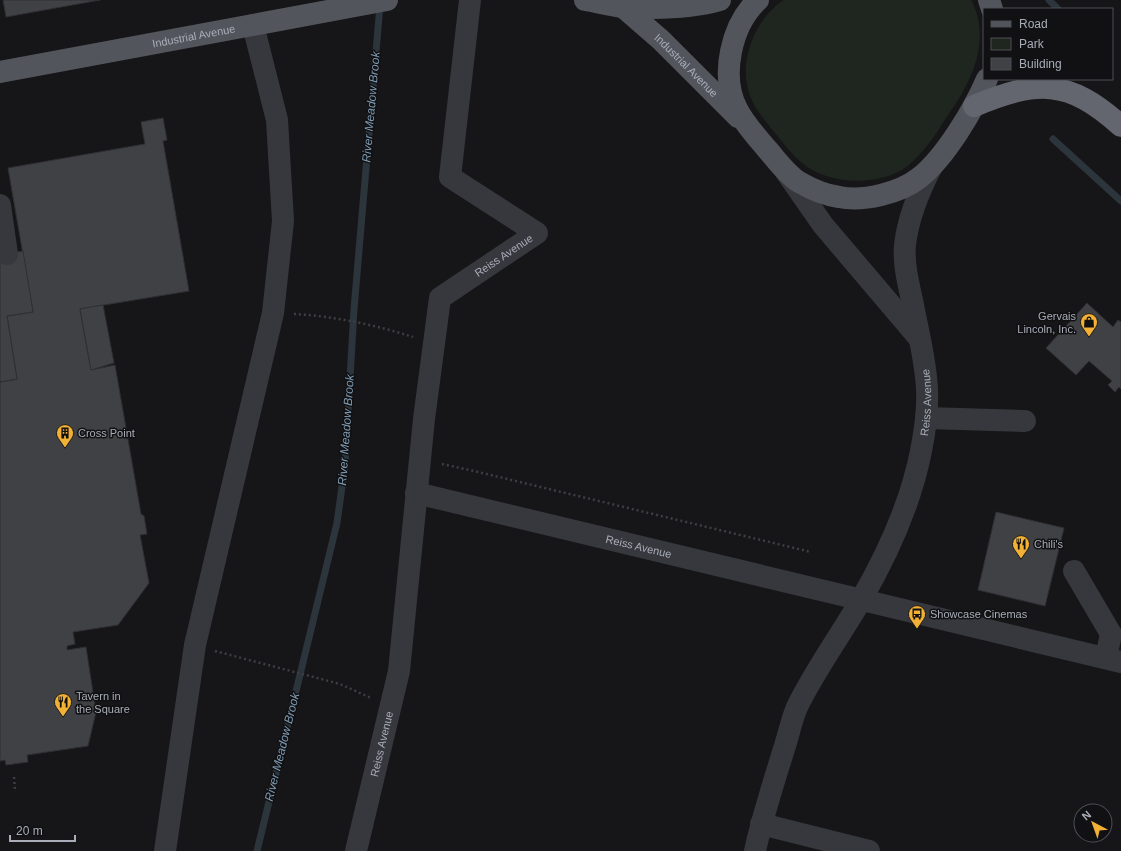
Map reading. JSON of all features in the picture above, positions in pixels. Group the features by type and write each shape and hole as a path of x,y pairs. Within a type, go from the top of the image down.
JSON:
{"highway":[{"path":"974,106 1018,90 1054,88 1071,92 1089,100 1121,126"}],"main road":[{"name":"Industrial Avenue","path":"0,72 387,0"},
{"path":"585,0 623,7 680,8 720,0"},
{"path":"758,0 741,22 733,43 729,64 730,86 736,108 747,126 782,166 798,182 818,192 840,198 862,198 883,195 903,187 919,178 932,166 944,151 974,106 987,80"},
{"name":"Industrial Avenue","path":"623,7 660,40 747,126"}],"lane":[{"name":"Reiss Avenue","path":"356,851 399,671 424,418 440,298 537,233 450,177 470,0"},
{"path":"165,851 195,645 273,313 283,221 277,120 253,25"},
{"name":"Reiss Avenue","path":"782,166 823,224 919,339"},
{"name":"Reiss Avenue","path":"755,851 761,824 797,708 826,656 862,599 884,557 905,506 921,452 926,418 927,390 925,366 905,263 905,245 913,207 932,166"},
{"path":"0,205 7,254"},
{"path":"926,418 1025,421"},
{"name":"Reiss Avenue","path":"416,492 1113,660"},
{"path":"1074,571 1111,634 1113,660"},
{"path":"761,824 868,851"}],"path":[{"path":"292,314 311,315 387,328 434,343"},
{"path":"440,464 811,552"},
{"path":"213,650 340,684 391,706"},
{"path":"14,777 15,790"}],"green space":[{"path":"784,0 971,0 979,25 980,38 971,76 958,100 935,134 923,151 909,165 886,177 873,180 846,180 820,174 809,168 795,156 762,116 751,98 747,84 746,72 749,48 759,26 766,16"}],"building":[{"path":"3,0 100,0 6,17"},
{"name":"Cross Point","path":"163,118 167,140 163,141 189,291 80,309 91,370 115,365 141,514 144,516 147,534 140,535 149,583 118,625 73,632 75,644 67,646 67,650 86,647 96,712 88,746 27,755 28,762 6,765 5,760 0,761 0,382 17,379 7,316 33,312 8,168 145,144 141,122"},
{"path":"23,251 33,312 7,316 17,379 0,382 0,255"},
{"name":"Gervais Lincoln, Inc.","path":"1087,303 1113,327 1118,320 1121,322 1121,389 1119,387 1115,392 1108,385 1112,381 1089,361 1076,375 1046,348"},
{"path":"103,305 114,363 91,370 80,309"},
{"name":"Chili's","path":"996,512 1064,528 1045,606 978,590"}],"waterway":[{"path":"1049,0 1057,8"},
{"name":"River Meadow Brook","path":"257,851 337,523 345,465 354,309 380,5"},
{"path":"1053,139 1121,201"}],"place":[{"name":"Gervais Lincoln, Inc.","path":"1089,337"},
{"name":"Cross Point","path":"65,448"},
{"name":"Chili's","path":"1021,559"},
{"name":"Showcase Cinemas","path":"917,629"},
{"name":"Tavern in the Square","path":"63,717"}]}
